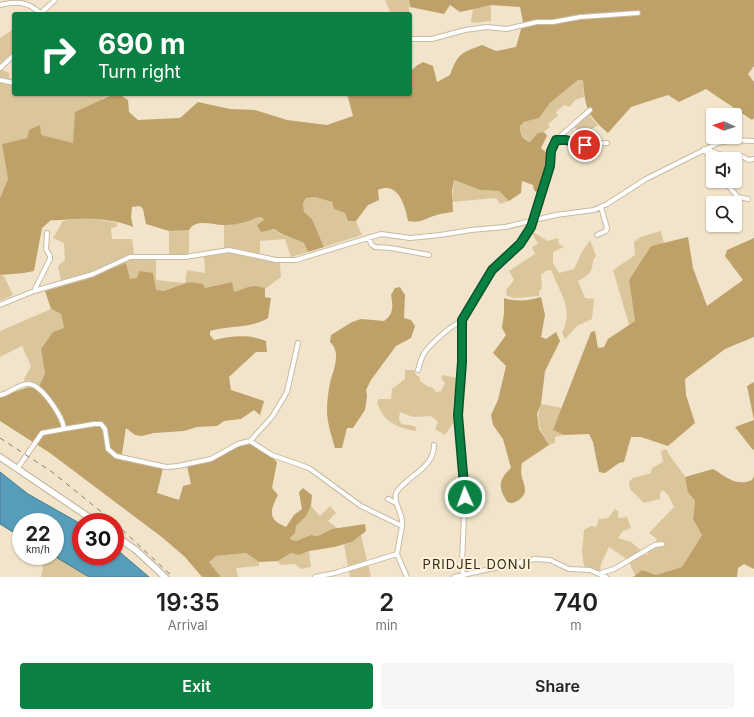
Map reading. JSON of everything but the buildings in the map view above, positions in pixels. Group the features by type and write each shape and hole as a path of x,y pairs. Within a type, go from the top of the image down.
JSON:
{"main road":[{"path":"0,457 83,513"},
{"path":"124,542 137,551 165,577"}],"street":[{"path":"41,12 55,0"},
{"path":"0,5 17,1 32,6 39,12"},
{"path":"412,39 432,39 459,31 487,27 507,28 537,22 552,22 580,17 638,13"},
{"path":"0,68 12,57"},
{"path":"0,80 8,80 12,82"},
{"path":"463,576 465,487 457,409 462,362 462,322 483,283 500,262 524,239 533,221 550,166 551,151 556,140 590,110"},
{"path":"556,140 566,140 585,145 606,143"},
{"path":"0,305 34,291 93,274 130,257 185,257 229,250 276,260 286,260 308,256 381,234 418,238 505,227 551,216 601,207 640,182 704,149 725,141 754,141"},
{"path":"704,149 731,158 741,156 749,160 754,159"},
{"path":"730,188 738,197 748,199"},
{"path":"597,235 606,231 607,228 601,207"},
{"path":"34,291 50,259 46,249 47,234"},
{"path":"369,237 371,244 375,247 391,248 429,255"},
{"path":"418,370 422,356 429,348 455,323 462,322"},
{"path":"17,469 42,433 94,424 102,424 105,429 108,449 116,456 166,466 178,466 211,459 238,444 250,441 272,417 287,392 298,343"},
{"path":"0,395 24,385 34,386 49,400 63,422 64,429"},
{"path":"250,441 272,455 309,468 360,506 402,526"},
{"path":"407,577 397,554 402,526 402,514 396,503 395,496 398,490 431,460 434,445"},
{"path":"388,499 396,503"},
{"path":"601,574 614,569 655,545 662,544"},
{"path":"315,577 335,573 397,554"},
{"path":"454,577 535,559 550,560 569,569 587,569 606,577"}],"shaded area":[{"path":"385,0 409,0 409,12 390,12"},
{"path":"409,0 754,0 754,66 748,74 754,82 754,118 752,120 742,113 742,108 734,108 706,89 679,102 668,95 631,107 608,133 591,116 586,104 583,80 578,80 550,103 539,118 524,122 520,126 522,136 530,142 538,133 544,132 547,136 541,148 548,154 537,193 534,190 533,185 522,181 521,193 509,201 499,191 480,190 454,180 452,191 453,212 439,214 416,222 408,221 405,208 399,196 391,189 385,188 378,190 379,200 368,205 356,221 348,221 345,213 334,209 332,202 315,197 306,198 303,203 304,212 312,219 324,247 308,252 304,243 274,229 261,232 257,225 264,220 261,217 238,224 224,225 200,223 192,226 189,230 169,231 146,224 143,209 140,206 132,207 131,217 133,227 113,221 98,219 51,220 42,228 34,271 0,275 0,198 8,179 2,144 27,138 29,130 40,125 41,135 73,143 75,112 110,96 122,96 128,100 129,112 138,120 180,118 198,102 230,109 255,110 287,120 327,125 353,116 348,96 412,96 412,70 417,65 423,62 433,66 437,82 450,75 458,58 469,50 482,45 496,51 516,47 523,22 520,7 491,5 460,12 450,5 444,14 410,7"},
{"path":"491,5 491,21 473,23 471,21 473,8"},
{"path":"12,30 12,55 0,67 0,38"},
{"path":"0,69 9,73 9,78 12,79 12,96 108,96 103,98 73,144 40,135 40,126 27,138 2,144 8,179 0,198"},
{"path":"578,80 583,80 584,97 575,100 570,107 564,105 556,112 558,116 548,124 550,127 531,142 524,138 521,134 520,126 524,122 539,118 550,103"},
{"path":"588,109 592,119 598,125 583,135 572,125"},
{"path":"454,180 480,190 499,191 509,201 500,204 495,198 452,202"},
{"path":"315,197 332,202 334,209 345,213 348,221 356,221 362,235 324,247 312,219 304,212 303,203 306,198"},
{"path":"256,217 261,217 269,229 304,243 308,252 291,257 285,239 260,241 260,259 280,263 281,277 265,289 254,286 234,292 231,282 205,288 189,282 164,292 156,290 154,283 137,278 130,280 126,264 109,269 94,277 62,286 58,266 65,260 64,243 53,238 63,221 90,219 117,223 117,227 111,228 112,239 132,239 134,254 156,254 156,280 185,283 187,270 205,273 204,256 224,252 224,225 245,223"},
{"path":"189,230 189,254 169,255 169,231"},
{"path":"531,231 548,241 558,238 559,244 564,247 553,252 553,263 559,273 574,269 582,252 590,240 596,256 593,260 590,273 578,281 585,298 594,299 592,319 577,326 565,339 562,333 567,316 566,309 562,294 551,270 546,271 541,275 542,289 539,291 539,296 515,298 507,296 506,290 514,280 509,271 535,254 532,247 538,244"},
{"path":"661,231 664,243 651,246 629,280 635,321 629,325 613,270 635,255 634,242 640,237"},
{"path":"688,237 693,268 707,306 743,280 725,256 727,250 754,238 754,337 725,349 685,379 686,395 695,423 668,446 641,437 631,437 624,462 619,463 605,473 599,472 593,442 589,434 564,435 553,430 591,332 595,331 598,348 604,347 608,339 635,321 629,280 651,246"},
{"path":"126,263 130,279 137,278 139,271 153,273 156,290 164,291 189,282 203,284 205,288 232,282 234,292 257,286 265,289 265,297 271,298 268,318 254,324 210,331 210,335 214,340 240,336 253,337 266,341 267,352 256,352 229,377 231,390 264,401 260,415 254,410 241,419 224,421 217,426 197,427 184,431 154,433 142,436 135,435 126,428 121,460 163,468 157,493 179,500 183,486 191,484 187,466 213,460 242,444 251,443 271,456 277,462 272,488 278,495 272,510 273,518 276,521 286,527 294,515 302,509 299,492 303,488 312,495 311,506 306,516 296,526 295,533 290,538 292,540 296,541 311,535 318,536 332,529 365,524 366,531 352,542 334,547 309,551 299,555 291,553 278,561 259,562 246,553 216,556 209,562 221,577 202,577 185,557 163,538 50,453 0,421 0,397 26,388 39,386 45,374 41,349 53,332 64,328 61,314 51,309 45,291 94,277 109,269"},
{"path":"0,275 4,276 13,295 0,301"},
{"path":"400,287 405,295 404,318 411,320 415,326 411,338 396,346 371,380 366,390 367,396 365,410 353,428 347,428 342,448 335,448 327,416 327,401 330,383 336,362 334,346 330,342 331,335 352,322 361,319 384,321 390,316 392,310 391,295 395,288"},
{"path":"541,297 545,315 541,337 546,339 556,332 560,341 545,371 541,404 537,414 539,429 549,445 522,463 521,473 525,493 518,501 511,503 506,500 501,489 501,482 511,468 503,439 493,425 491,415 498,400 506,366 493,353 506,335 502,328 504,298 522,300"},
{"path":"51,309 61,314 64,328 41,349 45,374 39,386 26,388 24,379 31,366 22,346 0,357 0,331"},
{"path":"405,370 414,370 417,376 419,376 420,381 433,388 436,392 441,391 445,383 441,378 443,375 457,378 453,406 454,422 445,435 435,429 438,422 431,416 413,417 400,412 399,419 401,424 414,426 417,429 415,431 396,425 387,419 383,414 377,402 379,399 391,399 392,389 405,379"},
{"path":"754,382 754,420 747,386"},
{"path":"541,404 562,408 553,430 564,435 555,437 555,443 549,445 539,425 538,415"},
{"path":"754,420 754,449 753,450 735,427"},
{"path":"666,449 686,478 689,492 695,501 693,519 702,535 682,567 656,575 642,570 635,575 628,560 609,547 601,564 600,572 584,566 582,552 584,530 591,526 596,527 599,519 608,518 615,509 618,511 618,518 627,517 631,528 623,531 618,538 631,542 647,555 657,539 649,533 674,507 668,495 663,490 660,493 660,499 644,503 630,489 629,482 633,478 651,473 652,468 663,462 661,451"},
{"path":"713,469 736,482 746,482 752,480 754,476 754,569 744,564 738,568 737,577 633,577 642,570 656,575 682,567 702,535 693,519 695,501 688,492 685,477"},
{"path":"311,506 320,516 330,506 336,513 328,521 338,529 332,529 318,536 311,535 296,541 292,540 290,538 297,525"},
{"path":"361,535 371,577 350,577 344,545 352,542"},
{"path":"309,551 311,567 301,569 295,564 280,565 278,561 291,553 299,555"},
{"path":"246,553 259,562 259,566 236,568 238,577 221,577 209,562 215,556"},
{"path":"64,562 89,577 41,577 42,565 64,565"}],"water":[{"path":"0,472 28,494 62,513 12,513 12,531 0,524"},
{"path":"64,514 72,519 72,565 124,565 124,556 149,577 89,577 64,562"}],"railway":[{"path":"0,438 52,472 103,513"},
{"path":"124,531 173,577"}],"district":[{"name":"PRIDJEL DONJI","path":"477,564"}],"route":[{"path":"465,497 465,478 457,409 462,362 462,320 492,270 520,244 531,227 550,166 551,151 556,140 566,140 585,145"}]}
